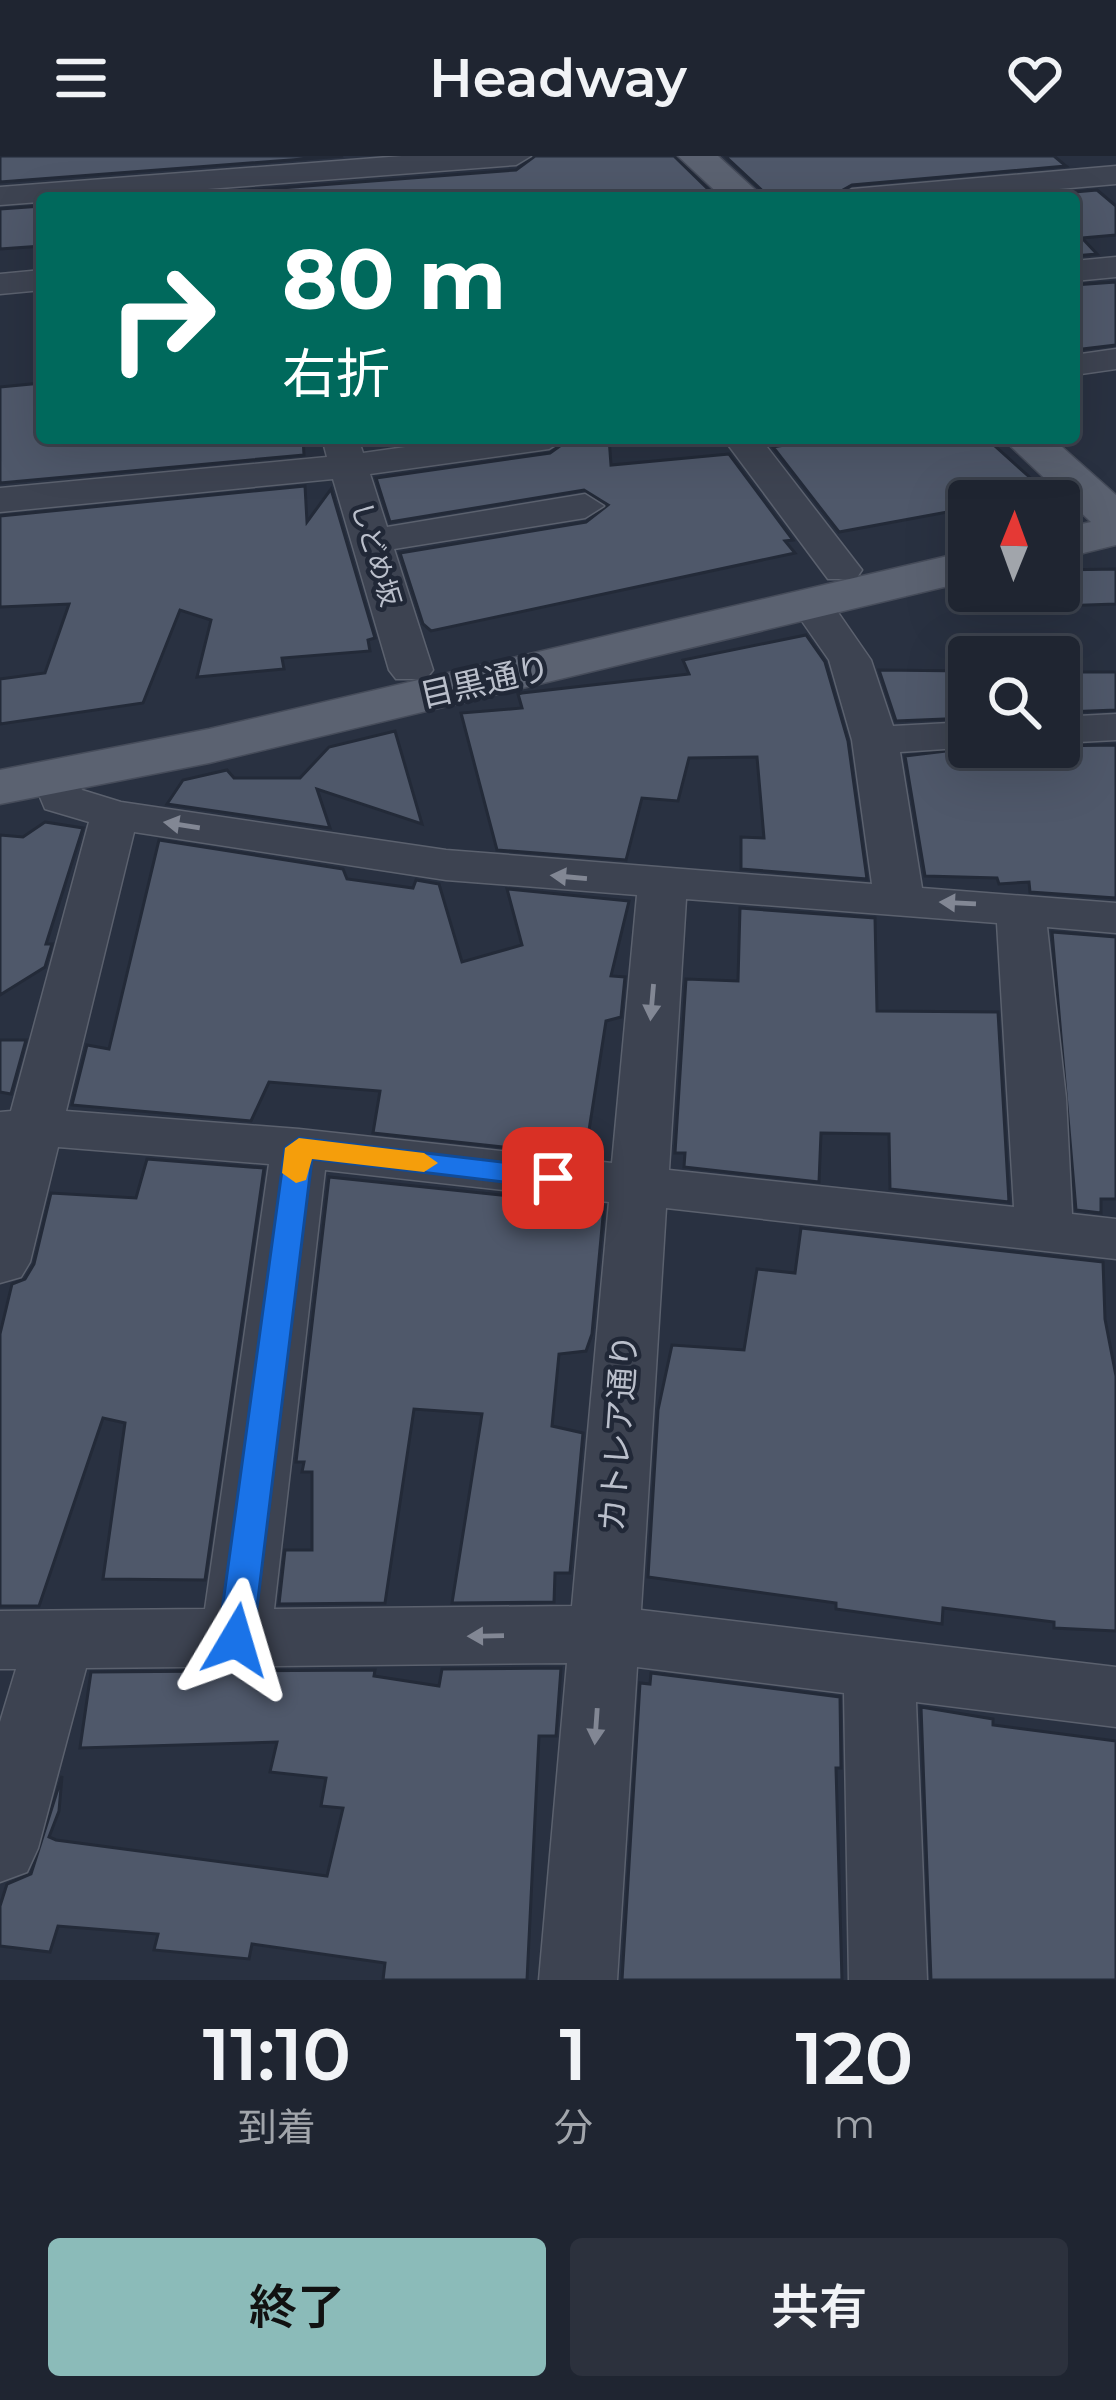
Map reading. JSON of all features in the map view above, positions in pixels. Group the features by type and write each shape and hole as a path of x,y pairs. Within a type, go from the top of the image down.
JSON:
{"main road":[{"path":"696,156 738,192"},
{"path":"1031,444 1102,516"},
{"name":"目黒通り","path":"0,787 55,778 826,587 948,548"},
{"name":"目黒通り","path":"0,756 826,587 948,569"}],"street":[{"path":"73,156 79,190"},
{"path":"53,192 516,156"},
{"path":"921,192 1116,175"},
{"path":"1068,192 1116,188"},
{"path":"0,196 36,193"},
{"path":"0,269 36,266"},
{"path":"1080,270 1116,267"},
{"path":"0,284 36,281"},
{"path":"1080,364 1116,359"},
{"path":"0,500 345,452 462,444"},
{"path":"744,444 826,587 875,740 898,900"},
{"name":"しどめ坂","path":"345,452 411,670"},
{"path":"372,541 585,506"},
{"path":"1080,729 1116,727"},
{"path":"875,740 948,736"},
{"path":"55,778 62,799 115,815 446,865 662,886 1020,907 1116,918"},
{"path":"0,1262 16,1128 115,815"},
{"name":"カトレア通り","path":"578,1980 662,886"},
{"path":"1020,907 1039,1098 1044,1231"},
{"path":"16,1128 299,1148 1116,1240"},
{"path":"236,1640 299,1148"},
{"path":"0,1848 30,1640 603,1634 1116,1697"},
{"path":"879,1668 888,1980"}],"building":[{"path":"0,156 343,156 0,182"},
{"path":"535,156 674,156 711,192 228,192 516,170"},
{"path":"725,156 1054,156 1066,166 852,185 839,192 764,192"},
{"path":"1097,190 1116,206 1116,235 1082,238 1097,254 1080,255 1080,192 1075,192"},
{"path":"36,206 36,246 0,249 0,209"},
{"path":"1116,282 1116,345 1080,349 1080,285"},
{"path":"36,384 36,444 303,444 304,455 0,483 0,387"},
{"path":"563,444 609,444 611,465 729,454 793,540 785,541 795,553 431,631 423,624 400,553 586,522 608,505 584,490 390,522 376,478 550,453"},
{"path":"993,444 1033,480 948,480 948,512 839,532 773,447"},
{"path":"305,486 307,522 331,489 375,638 368,640 370,651 282,658 284,669 197,677 211,620 180,610 143,703 0,724 0,679 45,673 69,604 0,607 0,516"},
{"path":"1116,569 1116,604 1080,605 1080,570"},
{"path":"806,635 825,662 848,741 867,879 741,869 741,837 764,838 757,757 689,758 678,801 642,798 626,860 497,850 461,713 522,708 518,694 522,693 689,674 683,660"},
{"path":"879,670 948,671 948,719 896,721"},
{"path":"1080,672 1116,672 1116,710 1080,711"},
{"path":"395,731 422,824 317,789 330,828 167,804 183,780 227,770 234,778 300,778 329,747"},
{"path":"1116,745 1116,898 1030,892 1029,882 999,884 997,878 925,876 905,756 948,751 948,768 1080,768 1080,746"},
{"path":"45,822 83,828 46,944 52,944 45,967 0,995 0,835 23,837"},
{"path":"159,840 343,869 347,879 413,888 416,880 439,884 462,962 522,945 507,889 629,901 611,976 625,977 621,1017 606,1021 585,1156 373,1133 380,1091 269,1082 251,1121 72,1105 87,1045 109,1049"},
{"path":"740,908 875,918 877,1011 998,1012 1009,1202 890,1189 889,1134 821,1133 819,1182 684,1167 685,1153 675,1153 686,979 738,981"},
{"path":"1052,932 1116,937 1116,1199 1101,1199 1101,1213 1076,1210"},
{"path":"0,1040 26,1040 11,1094 0,1092"},
{"path":"147,1159 264,1168 205,1580 103,1579 125,1423 103,1418 39,1606 0,1606 0,1334 12,1284 25,1279 34,1264 51,1193 136,1198"},
{"path":"329,1177 604,1206 592,1334 586,1351 559,1354 552,1426 583,1433 570,1573 555,1573 554,1602 452,1603 482,1414 414,1409 385,1603 279,1604 285,1550 312,1550 312,1472 302,1472 304,1462 296,1462"},
{"path":"801,1228 1103,1262 1105,1319 1116,1376 1116,1631 1054,1628 1054,1622 943,1608 942,1624 836,1609 836,1603 648,1577 658,1410 672,1345 744,1350 757,1269 795,1273"},
{"path":"561,1668 556,1736 539,1736 527,1980 383,1980 385,1963 252,1944 249,1959 154,1950 158,1934 58,1926 50,1952 0,1946 0,1906 7,1884 31,1874 62,1776 59,1811 49,1837 56,1840 327,1876 343,1808 321,1806 326,1778 270,1772 277,1742 80,1748 91,1672 375,1670 374,1676 439,1686 442,1669"},
{"path":"651,1673 840,1697 841,1768 836,1768 842,1980 622,1980 640,1683 650,1684"},
{"path":"921,1707 993,1719 993,1725 1116,1741 1116,1980 931,1980"}],"slow traffic":[{"path":"296,1173 299,1148 424,1163"}],"route":[{"path":"236,1640 299,1148 553,1178"}]}
